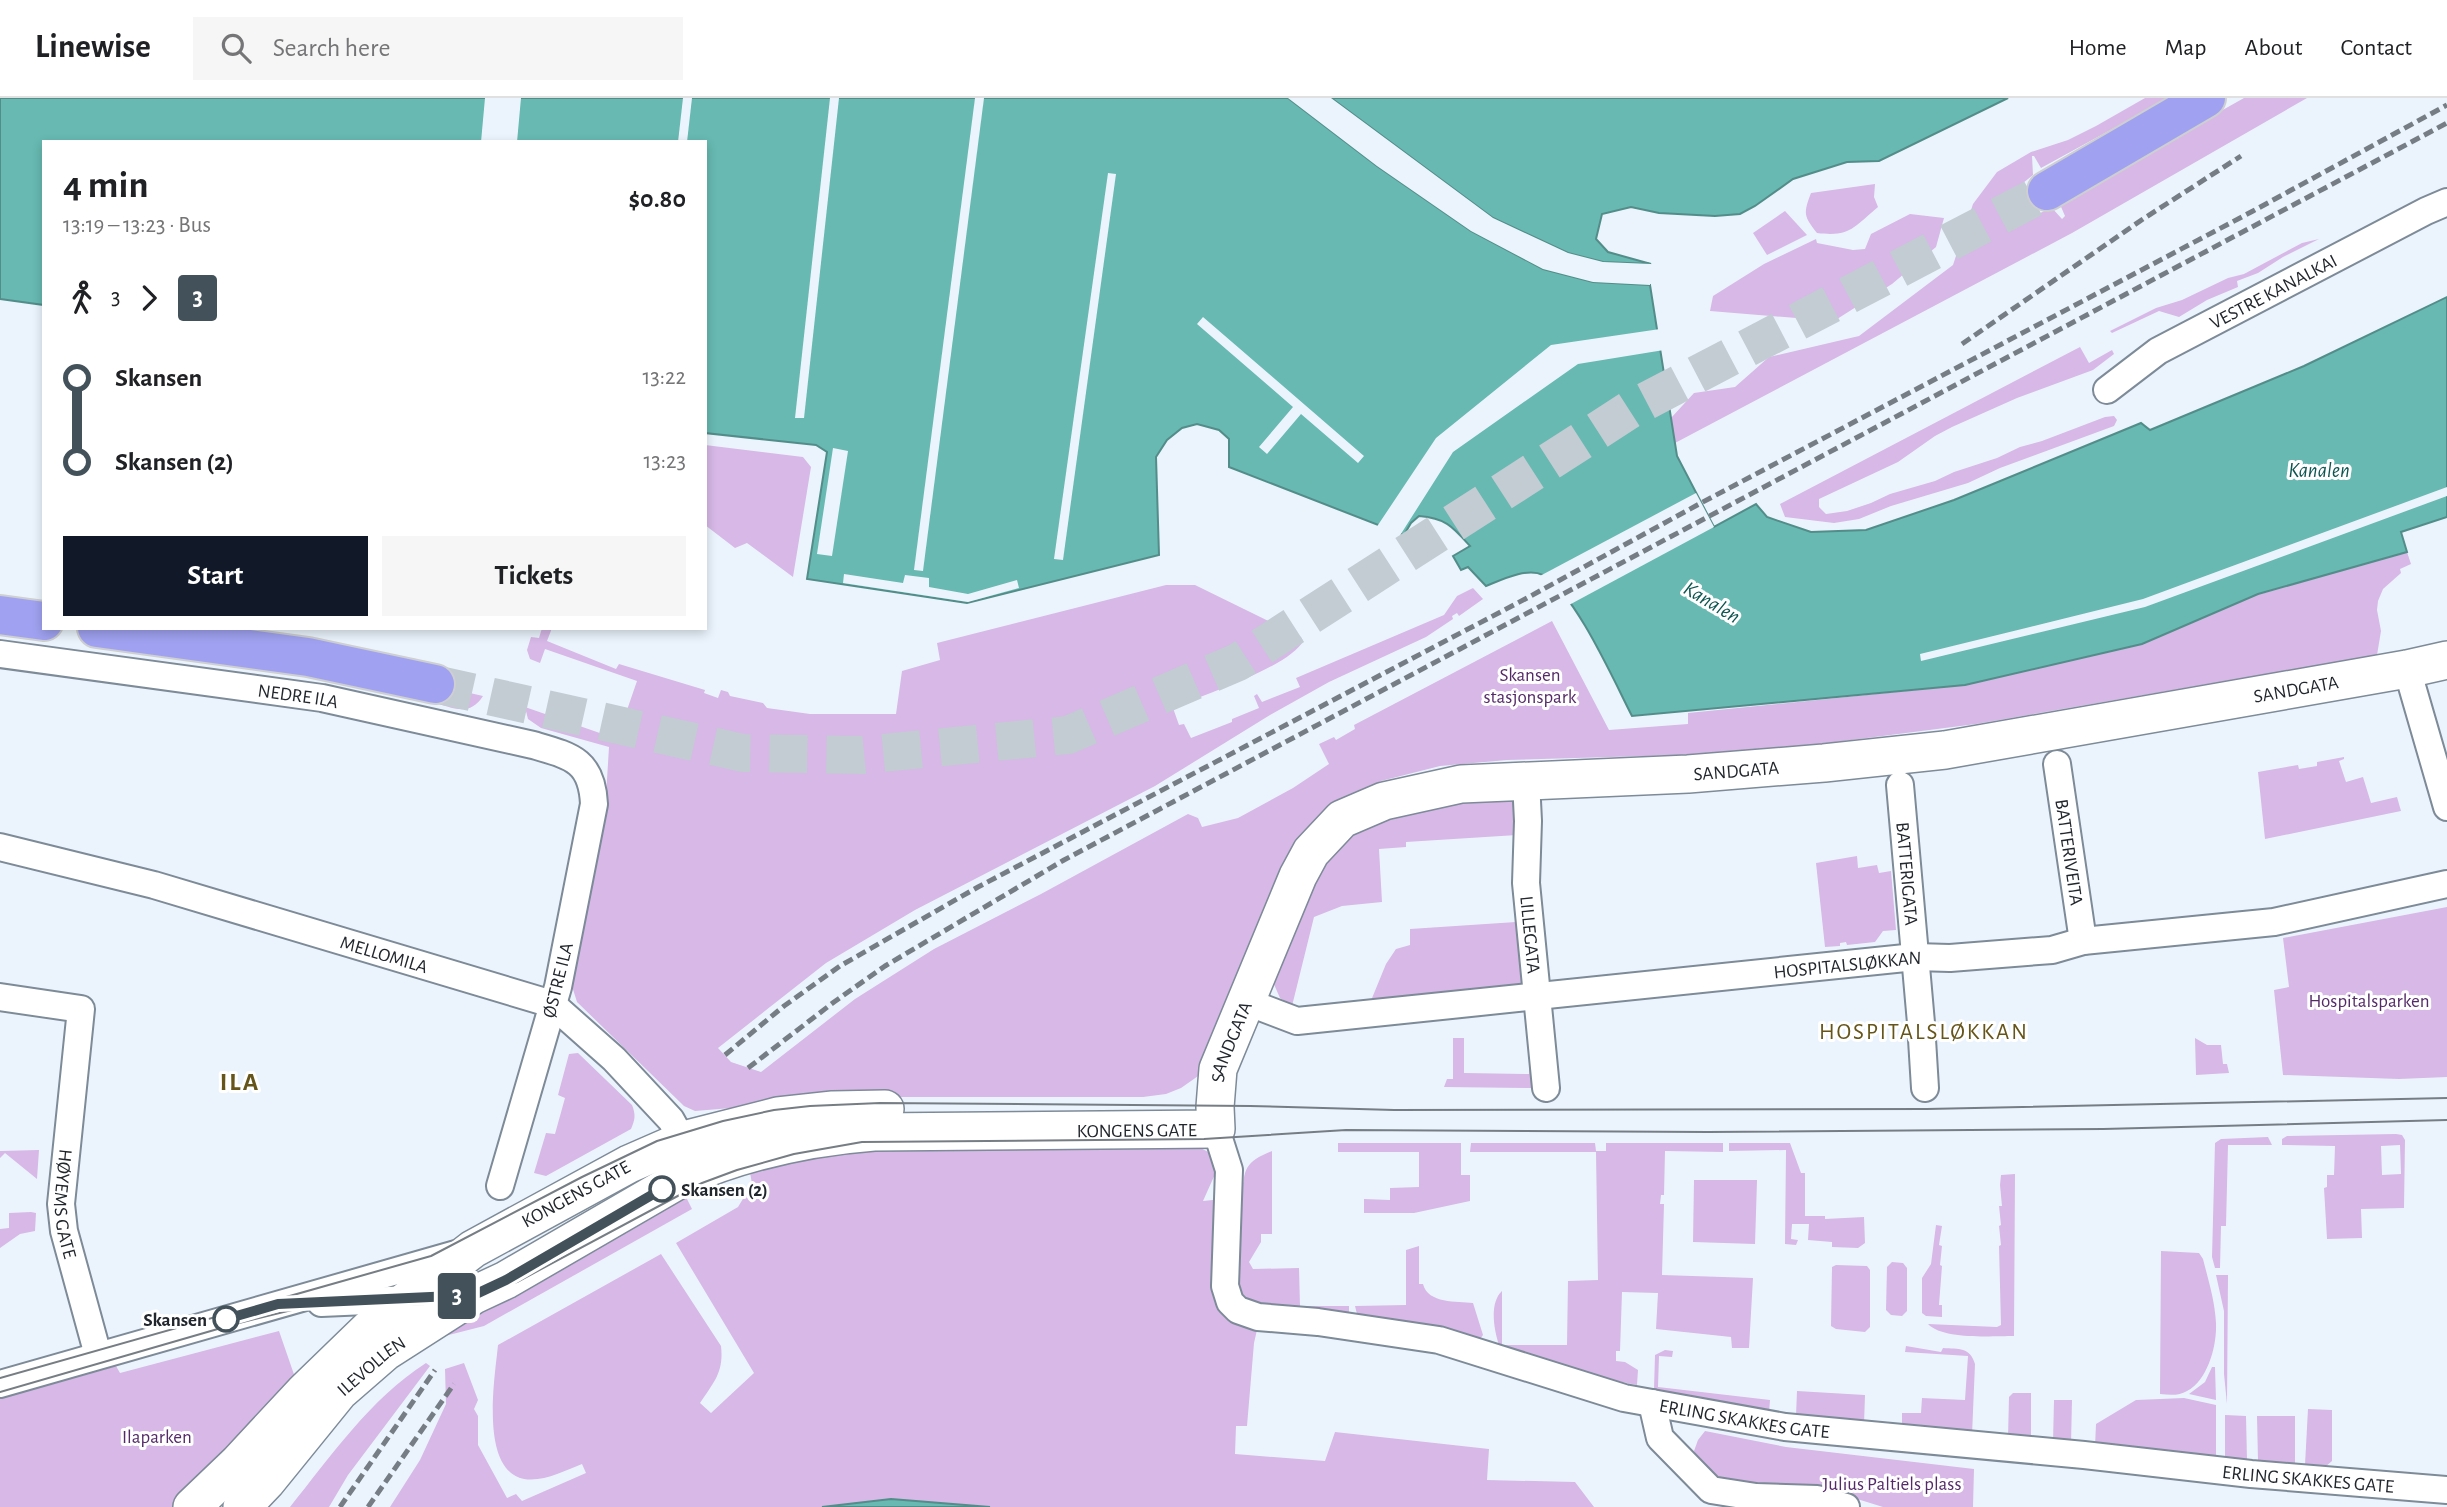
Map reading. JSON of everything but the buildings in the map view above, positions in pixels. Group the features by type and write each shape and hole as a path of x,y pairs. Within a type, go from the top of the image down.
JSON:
{"highway":[{"path":"2047,191 2206,98"},
{"path":"0,615 42,621"},
{"path":"112,630 308,657 435,684"}],"main road":[{"name":"SANDGATA","path":"1216,1118 1218,1069 1259,1007 1298,876 1311,852 1342,819 1384,801 1461,784 1688,774 1945,750 2447,660"},
{"name":"KONGENS GATE","path":"514,1227 629,1164 691,1156 778,1116 833,1110 1216,1118"},
{"name":"KONGENS GATE","path":"474,1295 506,1280 682,1178 691,1156"},
{"name":"ILEVOLLEN","path":"192,1507 223,1479 304,1392 368,1330 473,1249 514,1227"},
{"name":"ILEVOLLEN","path":"242,1507 266,1482 339,1392 385,1352 474,1295"}],"street":[{"name":"VESTRE KANALKAI","path":"2107,390 2158,351 2447,202"},
{"name":"NEDRE ILA","path":"0,654 322,698 533,745 564,754 587,770"},
{"path":"2407,669 2447,807"},
{"name":"BATTERIVEITA","path":"2057,764 2083,941"},
{"name":"ØSTRE ILA","path":"500,1186 558,987 594,804 593,788 587,770"},
{"name":"LILLEGATA","path":"1526,781 1526,883 1546,1088"},
{"name":"BATTERIGATA","path":"1900,785 1925,1088"},
{"name":"MELLOMILA","path":"0,847 154,886 552,1004 614,1059 671,1120 691,1156"},
{"name":"HOSPITALSLØKKAN","path":"1259,1007 1297,1021 1915,957 1950,958 2052,950 2083,941 2274,922 2447,884"},
{"name":"HØYEMS GATE","path":"0,997 81,1009 61,1204 64,1231 99,1355"},
{"name":"ERLING SKAKKES GATE","path":"1216,1118 1229,1170 1225,1286 1230,1302 1238,1310 1258,1317 1318,1322 1439,1340 1624,1398 1785,1427 2084,1455 2251,1474 2447,1490"},
{"name":"ILEVOLLEN","path":"0,1384 473,1249"},
{"name":"ILEVOLLEN","path":"278,1304 474,1295"},
{"path":"1652,1404 1660,1438 1711,1490 1756,1497 1817,1500 1846,1507"}],"green space":[{"path":"2145,98 2169,98 2041,168 2032,156 2033,175 2023,183 2040,213 2052,208 2062,219 2065,216 2059,202 2244,98 2307,98 2072,233 1675,443 1671,418 1694,393 1735,387 1769,357 1859,336 1953,265 1973,204 1997,172 2031,152 2068,140 2096,126"},
{"path":"1875,184 1874,197 1878,207 1856,226 1837,234 1828,234 1817,233 1809,223 1806,210 1811,193"},
{"path":"1785,211 1807,235 1767,255 1753,233"},
{"path":"1910,214 1944,218 1936,247 1892,284 1834,321 1710,311 1713,296 1764,264 1816,239 1817,243 1853,250 1865,249 1871,234"},
{"path":"2319,239 2258,273 2237,281 2238,287 2207,300 2179,317 2159,311 2112,333 2110,331 2156,308 2244,274 2302,243"},
{"path":"2080,347 2089,363 2112,350 2114,354 2093,370 2017,398 1952,427 1898,462 1819,499 1819,507 1826,514 1847,511 2105,417 2114,416 2117,420 2114,426 2000,468 1968,483 1891,506 1859,519 1834,523 1785,517 1780,504"},
{"path":"707,445 803,457 811,467 793,577 747,543 735,548 707,527"},
{"name":"Skansen stasjonspark","path":"2407,552 2411,564 2400,569 2401,573 2383,589 2378,601 2381,631 2377,655 1976,724 1820,744 1680,755 1507,760 1440,766 1381,781 1338,802 1288,856 1272,889 1239,991 1201,1074 1181,1088 1166,1094 1143,1097 834,1097 733,1112 731,1108 695,1111 684,1106 577,1002 571,983 606,796 609,747 541,728 528,719 525,707 617,739 637,681 545,649 540,663 530,659 527,650 531,637 539,638 541,630 551,630 547,641 616,669 619,664 705,690 704,693 718,698 721,690 728,692 730,696 763,703 767,708 810,714 896,714 902,671 940,660 937,643 1166,585 1195,585 1301,637 1303,641 1295,651 1264,670 1173,708 1179,725 1184,724 1191,738 1259,708 1254,696 1257,694 1262,702 1300,687 1296,678 1444,615 1457,596 1473,588 1483,599 1459,616 1457,613 1452,616 1453,619 1426,637 1329,682 1155,786 915,910 826,963 718,1048 731,1062 761,1072 855,999 934,949 1188,814 1198,818 1202,827 1238,818 1293,788 1329,764 1319,744 1334,737 1336,740 1355,729 1354,725 1552,621 1609,730 1688,724 1688,713 1965,685 2142,644 2258,594"},
{"path":"435,685 483,696 472,707 453,708 431,702"},
{"path":"2344,757 2339,761 2346,782 2363,777 2371,803 2397,797 2401,811 2265,839 2258,772 2298,765 2299,769 2317,766 2317,762"},
{"path":"1514,797 1517,835 1406,842 1406,847 1379,849 1382,902 1342,906 1314,917 1292,1006 1280,998 1273,982 1308,891 1326,861 1362,825 1401,808"},
{"path":"1857,856 1858,868 1877,865 1879,873 1891,871 1896,930 1883,931 1875,942 1847,945 1846,942 1840,943 1840,946 1825,947 1816,863"},
{"name":"Hospitalsparken","path":"2447,907 2447,1077 2399,1079 2283,1075 2274,990 2289,987 2283,938"},
{"path":"1521,919 1523,983 1520,987 1370,1003 1386,964 1396,949 1410,945 1410,929 1516,922"},
{"path":"1453,1038 1464,1038 1464,1073 1529,1074 1529,1068 1532,1068 1532,1088 1444,1087 1447,1079 1453,1079"},
{"path":"2195,1038 2207,1045 2221,1045 2223,1064 2227,1064 2229,1073 2196,1075"},
{"path":"578,1053 632,1105 634,1120 631,1129 546,1176 534,1173 546,1133 555,1134 565,1098 558,1095 569,1054"},
{"path":"2402,1135 2405,1140 2404,1208 2361,1209 2362,1238 2327,1239 2324,1188 2327,1187 2327,1175 2334,1175 2335,1146 2282,1145 2282,1139 2287,1136","holes":["2400,1145 2401,1174 2382,1175 2381,1146"]},
{"path":"2268,1137 2272,1145 2228,1145 2226,1226 2221,1226 2220,1268 2215,1268 2212,1257 2215,1143 2221,1139"},
{"path":"1338,1143 1461,1143 1461,1175 1470,1175 1470,1201 1414,1213 1364,1213 1364,1199 1390,1200 1390,1188 1419,1187 1419,1152 1338,1152"},
{"path":"1471,1143 1595,1143 1596,1151 1606,1151 1606,1143 1723,1143 1723,1152 1665,1151 1664,1195 1661,1195 1660,1204 1664,1204 1662,1275 1753,1278 1749,1348 1732,1348 1731,1337 1656,1329 1658,1293 1622,1292 1620,1351 1616,1351 1616,1361 1625,1362 1638,1370 1637,1385 1607,1379 1499,1345 1494,1309 1502,1291 1502,1345 1567,1345 1568,1281 1598,1280 1596,1152 1470,1152"},
{"path":"1729,1143 1790,1143 1801,1173 1805,1173 1805,1216 1825,1216 1825,1219 1864,1217 1865,1243 1858,1248 1832,1247 1832,1242 1808,1240 1809,1224 1792,1224 1791,1239 1798,1240 1796,1245 1785,1244 1786,1150 1729,1151"},
{"path":"1197,1146 1210,1153 1216,1172 1203,1201 1242,1197 1248,1167 1256,1159 1272,1151 1272,1234 1261,1234 1261,1242 1249,1262 1253,1269 1299,1268 1300,1306 1349,1306 1349,1315 1262,1308 1254,1343 1247,1426 1236,1426 1235,1454 1325,1461 1335,1432 1489,1449 1487,1480 1575,1482 1594,1507 390,1507 420,1460 446,1404 445,1369 464,1363 478,1400 474,1409 478,1416 478,1445 507,1498 516,1494 522,1501 586,1473 582,1464 546,1477 524,1479 510,1472 501,1459 495,1441 493,1421 498,1345 661,1254 721,1346 719,1370 714,1383 700,1403 711,1413 754,1373 676,1243 738,1207 752,1184 750,1172 843,1150"},
{"path":"39,1150 37,1179 5,1153 0,1158 0,1151"},
{"path":"2015,1174 2014,1336 1956,1335 1935,1329 1928,1324 2001,1325 2000,1185 2001,1175"},
{"path":"1694,1180 1757,1180 1755,1244 1693,1242"},
{"path":"686,1197 692,1209 484,1326 433,1339 651,1215"},
{"path":"9,1213 36,1213 35,1231 20,1234 0,1248 0,1229 9,1228"},
{"path":"1936,1225 1942,1226 1939,1245 1942,1246 1942,1266 1939,1305 1942,1305 1942,1317 1926,1316 1922,1313 1922,1278 1931,1264"},
{"path":"1419,1246 1419,1284 1423,1284 1431,1295 1437,1298 1473,1303 1483,1335 1480,1339 1358,1318 1355,1306 1406,1305 1406,1250"},
{"path":"2161,1251 2199,1253 2211,1290 2215,1315 2215,1341 2206,1370 2194,1386 2184,1393 2171,1395 2160,1394"},
{"path":"1892,1262 1903,1263 1907,1268 1907,1311 1902,1316 1891,1315 1886,1310 1887,1267"},
{"path":"1867,1266 1870,1270 1870,1327 1865,1332 1831,1326 1832,1267"},
{"path":"2216,1275 2228,1275 2227,1404 2224,1311"},
{"name":"Ilaparken","path":"279,1331 298,1386 179,1507 0,1507 0,1398 116,1366 120,1373"},
{"path":"1906,1346 1941,1352 1943,1348 1959,1349 1973,1358 1972,1435 1902,1428 1902,1413 1921,1413 1922,1398 1965,1400 1968,1356 1905,1352"},
{"path":"1665,1350 1673,1351 1672,1357 1659,1356 1658,1387 1770,1400 1769,1413 1654,1389 1655,1355"},
{"path":"426,1363 430,1366 348,1475 329,1507 290,1507 369,1411 406,1377"},
{"path":"2212,1367 2215,1367 2216,1400 2189,1394 2205,1382"},
{"path":"1797,1391 1865,1395 1864,1424 1796,1416"},
{"path":"2013,1393 2031,1393 2031,1440 2008,1438 2009,1397"},
{"path":"2184,1398 2216,1405 2216,1457 2095,1447 2096,1424 2136,1400"},
{"path":"2054,1400 2072,1400 2071,1444 2053,1443"},
{"path":"2308,1409 2332,1410 2332,1461 2325,1467 2305,1465"},
{"path":"2225,1415 2246,1416 2247,1460 2225,1458"},
{"path":"2257,1416 2295,1416 2295,1464 2258,1461"},
{"name":"Julius Paltiels plass","path":"1705,1431 1786,1447 1974,1469 1973,1507 1883,1507 1854,1498 1739,1486 1720,1479 1699,1463 1694,1451"}],"water":[{"name":"Kanalen","path":"0,98 1288,98 1377,166 1471,231 1543,269 1593,282 1650,285 1677,456 1714,527 1756,504 1767,517 1811,532 1866,530 1954,500 2141,423 2150,430 2304,366 2447,297 2447,517 2401,532 2407,552 2258,594 2142,644 1965,685 1632,716 1580,618 1568,599 1543,575 1522,573 1486,586 1468,567 1461,570 1453,556 1470,546 1443,521 1419,516 1404,535 1229,467 1229,439 1219,430 1197,424 1182,428 1167,440 1156,457 1159,555 967,603 807,579 827,452 816,445 707,433 707,140 42,140 42,305 0,299"},
{"path":"1331,98 2008,98 1879,161 1847,162 1793,179 1740,214 1715,216 1659,213 1631,207 1602,214 1596,239 1608,252 1651,264 1603,262 1568,253 1493,218"},
{"path":"891,1499 990,1507 822,1507"}],"pier":[{"path":"485,98 521,98 517,140 481,140"},
{"path":"683,98 692,98 687,140 678,140"},
{"path":"830,98 839,98 804,418 795,418"},
{"path":"975,98 984,98 923,571 914,570"},
{"path":"1288,98 1294,98 1379,163 1473,229 1544,265 1593,278 1650,282 1650,285 1593,282 1543,269 1471,231 1377,166"},
{"path":"1327,98 1331,98 1493,218 1568,253 1603,262 1651,264 1651,268 1603,266 1567,256 1492,221"},
{"path":"1108,173 1116,174 1063,560 1054,559"},
{"path":"1203,317 1364,456 1358,463 1301,414 1267,454 1259,447 1293,407 1197,324"},
{"path":"1660,329 1664,350 1578,364 1453,452 1399,537 1376,528 1436,438 1551,345"},
{"path":"833,448 848,451 832,556 817,554"},
{"path":"2447,487 2447,496 2145,607 1921,661 1920,654 2143,599"},
{"path":"1696,493 1714,527 1569,605 1538,577"},
{"path":"844,574 903,583 905,575 929,578 929,587 968,594 1017,580 1019,588 968,602 843,583"}],"tunnel":[{"path":"435,684 743,753 862,755 1068,735 1238,662 1631,409 2047,191"}],"tram line":[{"path":"0,1378 431,1256 657,1141 723,1121 774,1110 880,1103 1394,1110 1927,1109 2447,1098"},
{"path":"0,1392 296,1309 426,1304 517,1282 702,1183 794,1154 862,1142 1204,1139 1346,1130 1708,1132 2103,1129 2447,1120"}],"railway":[{"path":"725,1055 784,1006 840,966 978,887 1527,598 2447,105"},
{"path":"748,1068 885,966 1064,860 2447,123"},
{"path":"1962,344 2143,219 2241,156"},
{"path":"340,1507 435,1370"},
{"path":"368,1507 454,1384"}],"bus line":[{"name":"3","path":"226,1319 278,1304 474,1295 506,1280 662,1189"}],"place":[{"name":"Skansen (2)","path":"662,1189"},
{"name":"Skansen","path":"226,1319"}],"district":[{"name":"HOSPITALSLØKKAN","path":"1924,1031"},
{"name":"ILA","path":"240,1081"}]}
